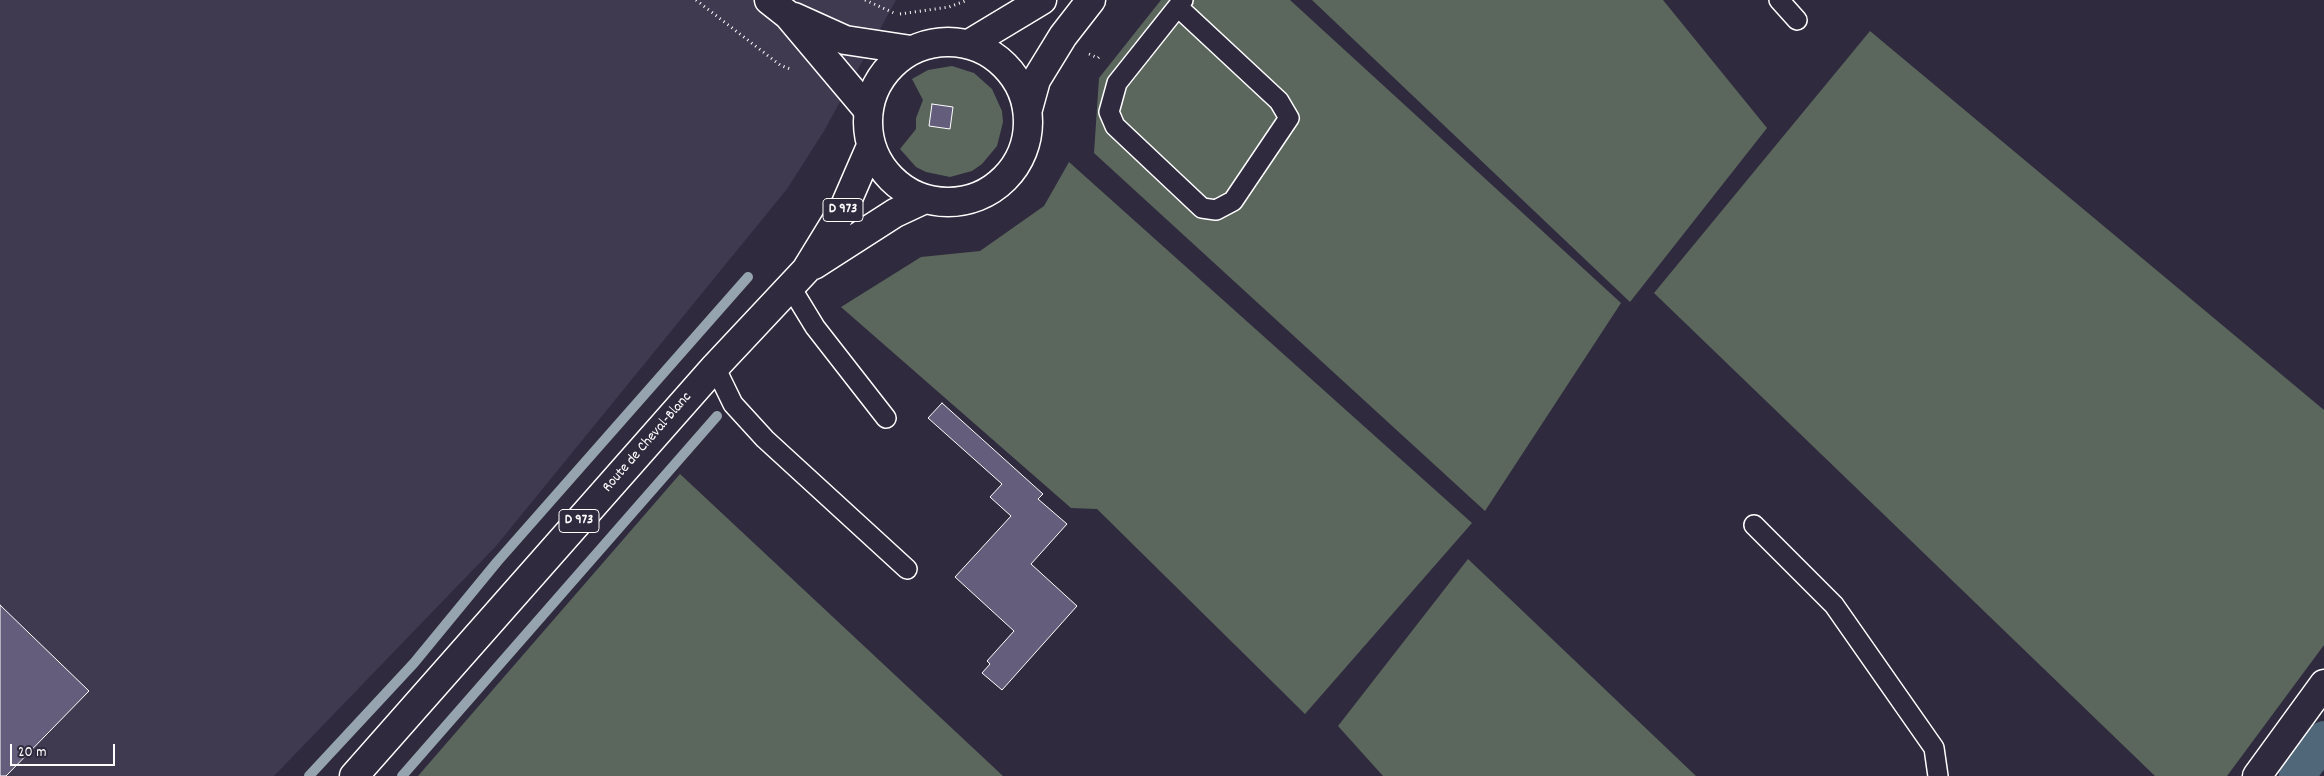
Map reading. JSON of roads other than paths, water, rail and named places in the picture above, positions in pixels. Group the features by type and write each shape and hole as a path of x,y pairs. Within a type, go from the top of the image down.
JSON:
{"main road":[{"path":"969,44 1042,0"},
{"path":"1028,109 1036,80 1064,36 1091,0"},
{"path":"778,7 845,40 911,50"},
{"path":"778,7 868,110"},
{"path":"949,41 969,44 990,53 1008,67 1021,87 1028,109 1029,129 1024,149 1015,167 1002,182 985,194 966,201 946,203 925,199 908,192 892,180 880,164 871,146 868,110 873,91 882,74 895,60 911,50 930,43 949,41"},
{"name":"Route de Cheval-Blanc","path":"354,776 715,367 798,278 844,208 871,146"},
{"name":"Route de Cheval-Blanc","path":"798,278 882,221 925,199"},
{"path":"2257,776 2324,684"}],"lane":[{"path":"1779,0 1796,20"},
{"path":"1180,4 1279,101 1289,118 1233,201 1216,210 1202,208 1115,126 1109,112 1117,83 1180,4"},
{"path":"798,278 816,327 886,418"},
{"path":"715,367 733,404 765,438 907,569"},
{"path":"1754,525 1834,605 1934,748 1938,776"}],"waterway":[{"path":"309,776 414,663 497,562 748,277"},
{"path":"402,776 717,416"},
{"path":"2297,776 2324,739"}]}
